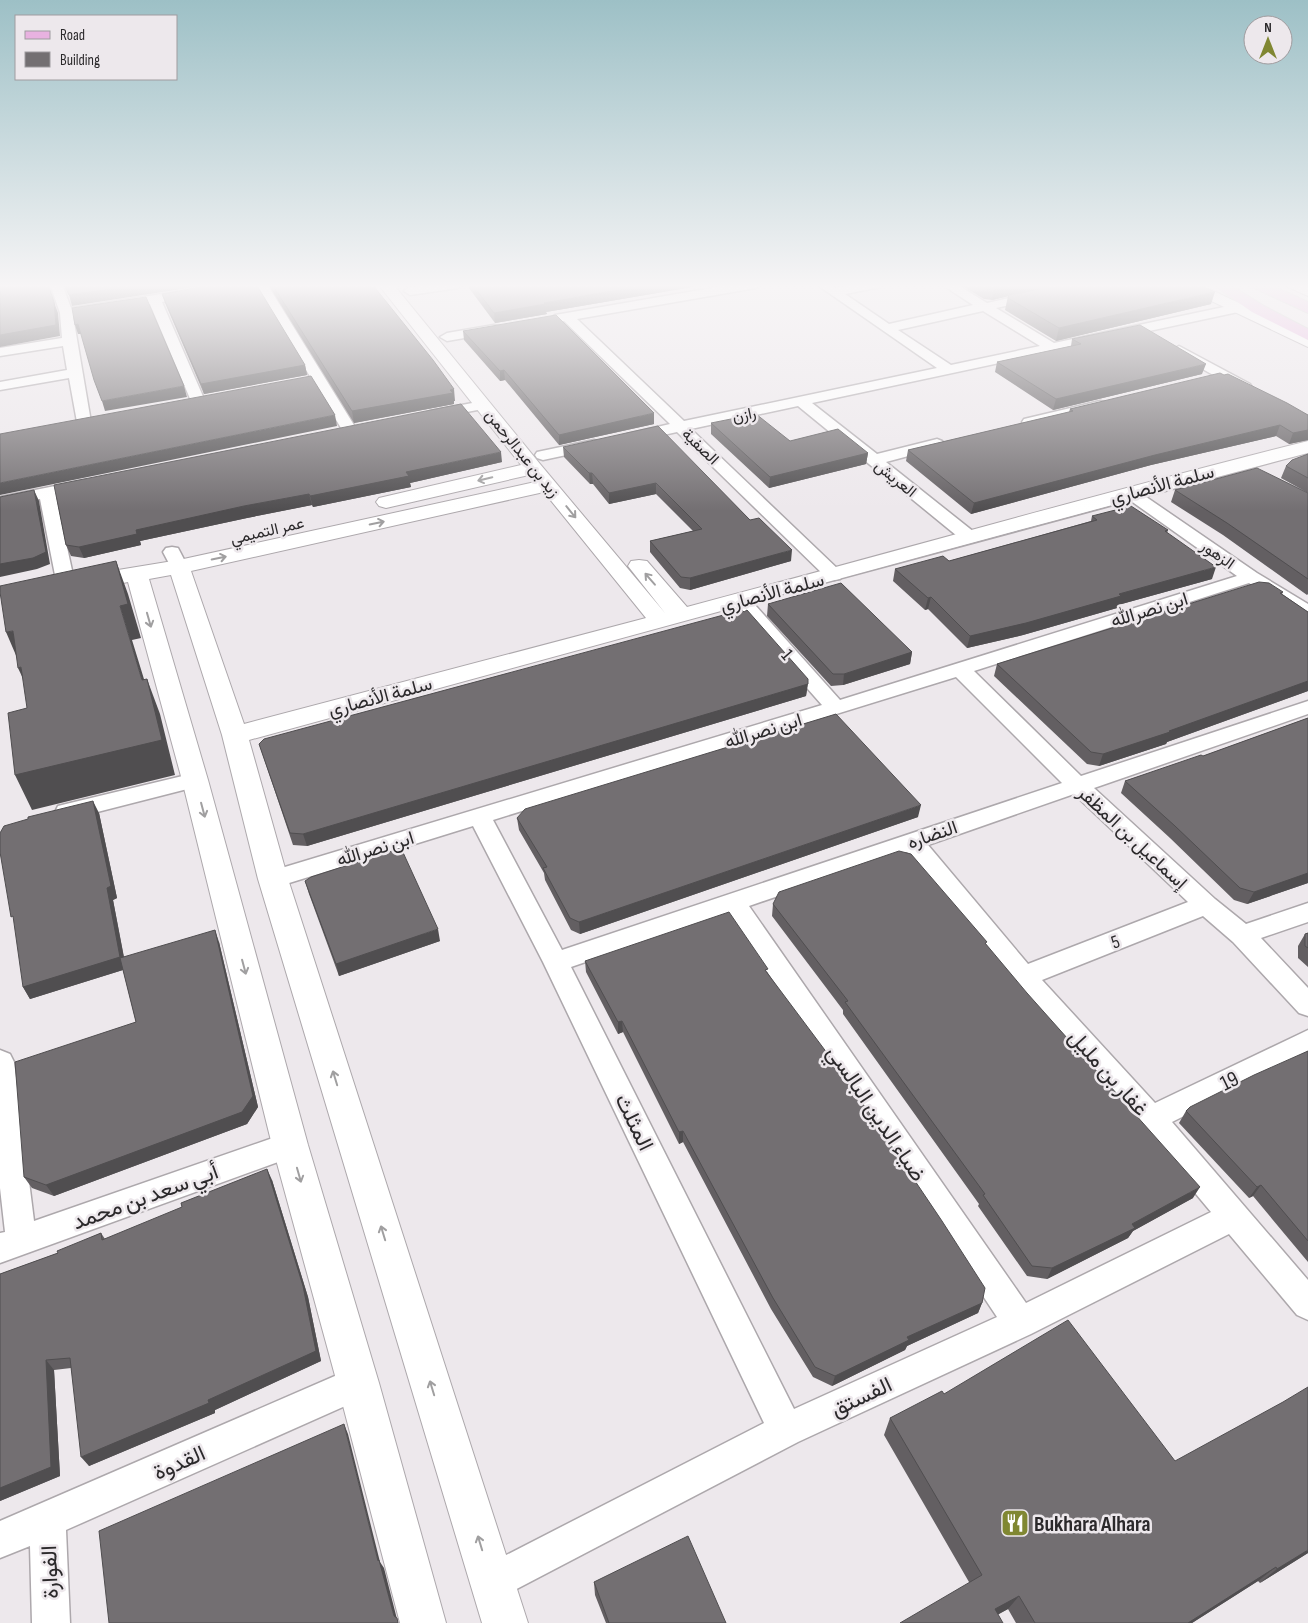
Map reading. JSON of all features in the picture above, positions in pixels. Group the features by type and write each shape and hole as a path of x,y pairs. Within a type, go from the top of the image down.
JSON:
{"street":[{"path":"73,360 84,422"},
{"path":"177,360 193,402 216,398"},
{"path":"301,360 312,380 349,430"},
{"name":"زيد بن عبدالرحمن","path":"446,360 483,405 682,616"},
{"name":"زيد بن عبدالرحمن","path":"464,360 538,462 549,485 660,621"},
{"name":"الصفية","path":"611,360 834,575"},
{"path":"934,360 949,370"},
{"name":"رازن","path":"538,462 612,441 998,360"},
{"path":"1195,360 1256,393"},
{"path":"0,386 76,373"},
{"path":"1203,380 1222,375"},
{"name":"العريش","path":"801,401 968,536"},
{"path":"1018,424 1115,401"},
{"path":"416,418 483,405"},
{"path":"66,426 101,419"},
{"path":"329,434 368,427"},
{"path":"872,460 950,441"},
{"name":"سلمة الأنصاري","path":"235,735 834,575 968,536 1130,493 1250,468 1308,447"},
{"name":"عمر التميمي","path":"75,579 176,559 511,473 538,462"},
{"path":"511,473 523,491"},
{"path":"0,502 96,483"},
{"path":"47,494 75,579 136,573 176,559 549,485"},
{"name":"الزهور","path":"1130,493 1251,577 1308,612"},
{"path":"176,559 235,735 273,879 505,1623"},
{"path":"136,573 195,780 290,1145 358,1383 423,1623"},
{"name":"ابن نصرالله","path":"273,879 836,708 1251,577"},
{"name":"1","path":"740,600 836,708"},
{"name":"إسماعيل بن المظفر","path":"960,668 1076,784 1206,905 1242,935 1308,1005"},
{"name":"النضاره","path":"556,962 734,903 1076,784 1308,707"},
{"path":"46,817 195,780"},
{"name":"المثلث","path":"479,816 556,962 786,1430"},
{"name":"غفار بن مليل","path":"911,840 1023,977 1151,1119 1308,1304"},
{"name":"ضياء الدين البالسي","path":"734,903 1020,1323"},
{"name":"5","path":"1023,977 1206,905"},
{"path":"1242,935 1308,912"},
{"name":"19","path":"1151,1119 1308,1041"},
{"path":"0,1062 11,1244"},
{"name":"أبي سعد بن محمد","path":"11,1244 290,1145"},
{"name":"الفستق","path":"492,1582 786,1430 1020,1323 1234,1216"},
{"name":"القدوة","path":"0,1540 358,1383"},
{"name":"الفوارة","path":"47,1520 51,1623"}],"building":[{"path":"88,360 173,360 184,386 102,401"},
{"path":"190,360 302,360 305,365 201,384"},
{"path":"320,360 433,360 454,389 450,390 453,393 352,411"},
{"path":"490,360 601,360 654,413 559,435 504,370 500,371"},
{"path":"1008,360 1199,360 1206,364 1056,399 997,362"},
{"path":"1220,373 1228,374 1308,415 1308,430 1293,433 1280,425 1155,455 974,503 908,450 1073,411 1070,409"},
{"path":"311,376 335,415 0,483 0,434"},
{"path":"461,404 501,452 406,472 409,476 310,496 309,494 244,506 136,530 137,534 79,547 66,545 54,485"},
{"path":"756,414 790,441 838,429 868,453 770,477 711,423"},
{"path":"658,426 750,520 759,518 792,550 690,578 681,577 650,541 702,529 656,483 609,493 592,473 589,473 563,447"},
{"path":"1308,454 1308,478 1286,466 1292,460"},
{"path":"1257,468 1308,493 1308,579 1175,490"},
{"path":"34,490 46,552 33,558 0,564 0,497"},
{"path":"1131,506 1168,530 1165,531 1216,567 1119,594 1121,596 1026,623 970,636 931,597 928,598 895,569 943,556 949,561 1097,520 1092,516"},
{"path":"116,561 128,604 120,606 142,680 147,679 162,740 15,775 8,713 27,708 21,667 18,668 13,631 6,632 0,586"},
{"path":"1259,582 1269,583 1308,612 1308,681 1170,732 1103,754 1091,752 997,664"},
{"path":"841,583 912,652 844,674 833,674 768,604"},
{"path":"742,610 744,612 747,610 808,679 808,684 303,834 290,833 259,744 264,739"},
{"path":"836,714 921,805 579,922 570,918 543,868 547,867 517,818 525,809"},
{"path":"1308,718 1308,873 1254,892 1240,888 1125,781 1201,755 1203,756"},
{"path":"93,801 111,886 107,888 120,957 23,987 13,916 11,917 0,852 0,833 4,826 28,819 28,817"},
{"path":"401,848 438,929 336,964 305,881 311,877"},
{"path":"899,851 911,854 987,942 985,943 1027,993 1200,1187 1132,1224 1135,1228 1052,1268 1032,1266 983,1195 985,1194 845,1002 848,1001 773,904 779,892"},
{"path":"729,912 768,969 765,970 845,1077 985,1288 982,1303 907,1337 909,1340 835,1376 815,1367 773,1298 683,1131 679,1132 622,1021 618,1022 585,961"},
{"path":"215,930 253,1096 242,1112 46,1185 24,1177 15,1062 136,1022 120,958"},
{"path":"1308,933 1308,948 1305,946 1305,934"},
{"path":"1308,1051 1308,1241 1261,1185 1257,1187 1186,1111 1190,1107 1254,1075"},
{"path":"267,1169 303,1286 316,1351 208,1400 209,1403 81,1457 70,1358 46,1360 51,1467 0,1488 0,1274 58,1253 57,1251 101,1233 102,1240 182,1207 181,1203"},
{"path":"1068,1320 1175,1461 1308,1387 1308,1550 1277,1569 1276,1567 1188,1623 1035,1623 1019,1596 995,1609 1003,1623 900,1623 982,1575 890,1418 942,1391 944,1394"},
{"path":"344,1424 378,1561 394,1616 397,1618 398,1623 109,1623 99,1531"},
{"path":"688,1536 726,1623 609,1623 594,1582"}],"place":[{"name":"Bukhara Alhara","path":"1015,1523"}]}
